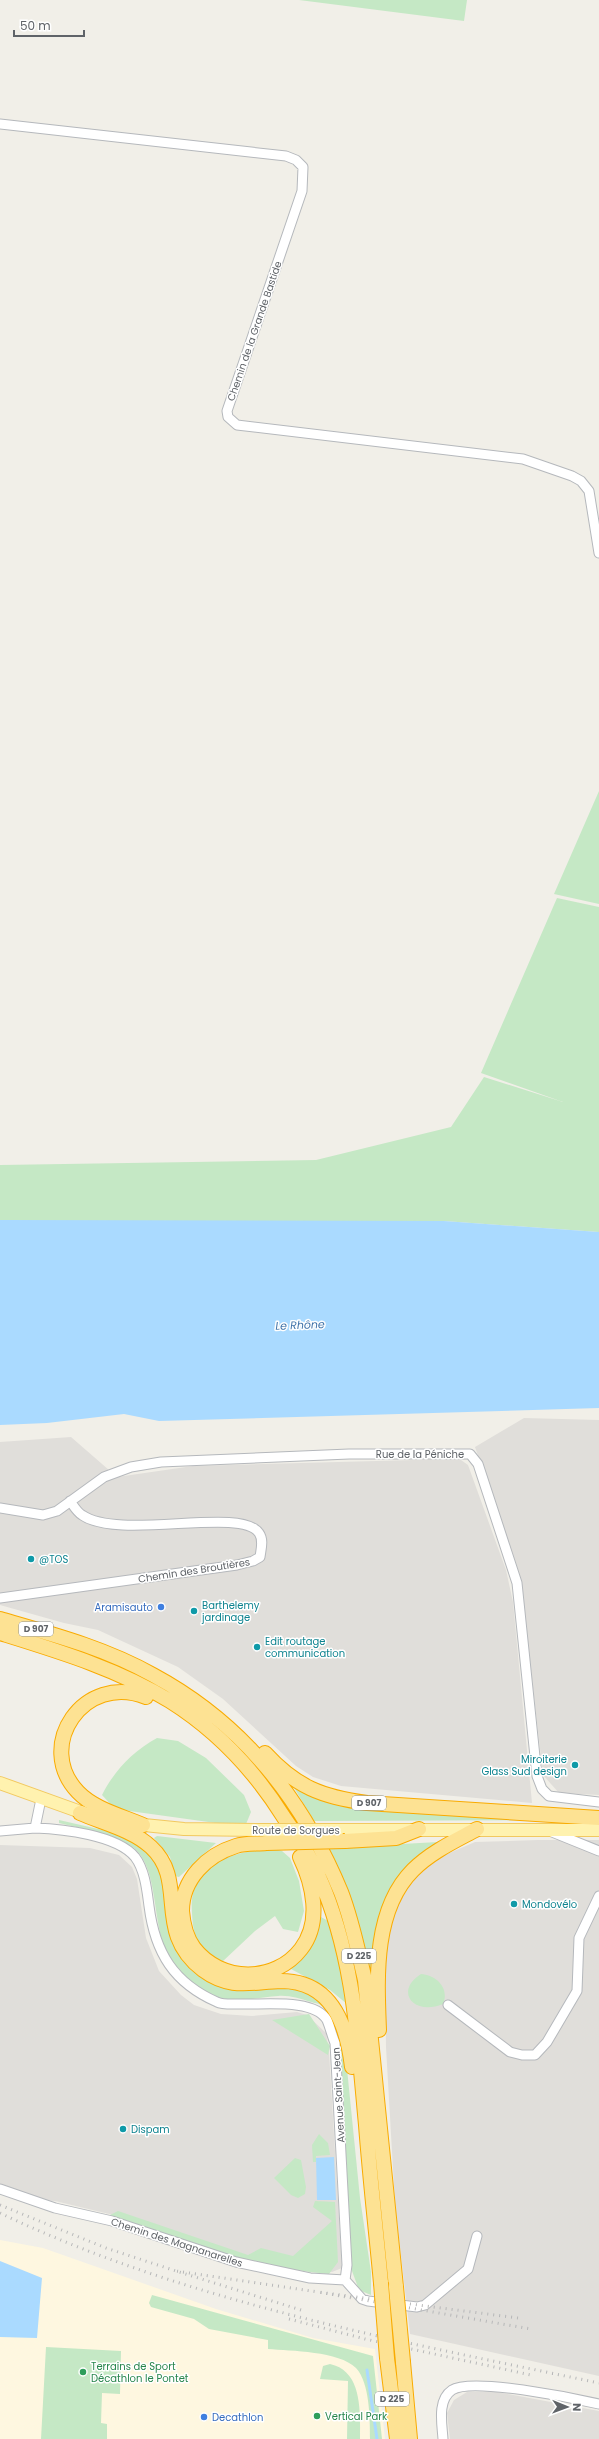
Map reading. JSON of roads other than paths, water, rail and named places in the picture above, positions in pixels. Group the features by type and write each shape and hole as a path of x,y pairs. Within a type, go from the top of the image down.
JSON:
{"highway":[{"path":"0,1611 63,1630 72,1640"},
{"name":"D 907","path":"0,1618 72,1640 139,1668 176,1688 191,1690 211,1703 251,1737 271,1759 298,1783 323,1795 367,1803 599,1818"},
{"name":"D 907","path":"0,1633 63,1652 101,1668 170,1701 210,1731 239,1757 266,1789 276,1814 306,1869 314,1909 313,1920 305,1944 289,1962 274,1970 262,1974 242,1975 211,1964 194,1948 187,1936 182,1920 182,1905 187,1885 192,1876 206,1862 237,1846 263,1836 342,1835 396,1838 419,1829"},
{"name":"D 225","path":"176,1688 216,1715 265,1764 321,1849 341,1893 355,1938 365,1980 380,2114 410,2434"},
{"path":"143,1824 93,1803 76,1790 67,1776 62,1752 65,1733 76,1712 92,1698 114,1691 131,1692 154,1700 221,1749 250,1779 266,1789"},
{"name":"D 225","path":"266,1789 319,1875 341,1940 351,1983 358,2041 387,2358 397,2439"},
{"name":"D 225","path":"80,1814 142,1840 158,1854 164,1862 170,1878 176,1934 190,1958 203,1970 212,1976 234,1983 254,1985 282,1981 306,1986 330,2002 338,2012 348,2040 368,2151"},
{"name":"D 225","path":"380,2114 378,1984 384,1929 391,1905 412,1871 440,1850 476,1829"}],"main road":[{"name":"Route de Sorgues","path":"0,1783 80,1814 116,1822 263,1836"},
{"name":"D 907","path":"419,1829 599,1830"}],"street":[{"name":"Chemin de la Grande Bastide","path":"0,124 286,156 296,160 303,167 302,191 227,410 232,422 237,425 523,459 572,476 581,481 589,491 599,553"},
{"name":"Rue de la Péniche","path":"70,1501 104,1477 131,1466 161,1462 349,1454 470,1454 478,1464 517,1583 537,1776 542,1789 549,1796 599,1802"},
{"path":"0,1508 44,1515 57,1510 70,1501"},
{"name":"Chemin des Broutières","path":"0,1598 237,1565 253,1561 260,1557 262,1544 259,1533 246,1523 222,1521 158,1526 97,1521 82,1515 70,1501"},
{"path":"36,1828 41,1798"},
{"name":"Avenue Saint-Jean","path":"0,1831 36,1828 66,1829 113,1843 126,1849 135,1858 145,1883 151,1924 164,1959 189,1988 219,2003 286,2004 308,2007 326,2019 335,2043 347,2265 345,2280"},
{"path":"547,1830 599,1851"},
{"path":"448,2005 510,2052 522,2055 535,2055 547,2042 577,1991 579,1938 599,1896"},
{"name":"Chemin des Magnanarelles","path":"0,2189 54,2208 112,2221 236,2262 310,2278 345,2280"},
{"path":"345,2280 362,2298 368,2301 417,2307 425,2305 468,2269 477,2236"},
{"path":"443,2439 443,2401 451,2391 460,2386 473,2385 536,2392 599,2404"}],"water":[{"name":"Le Rhône","path":"0,1220 444,1221 599,1232 599,1408 159,1421 124,1414 47,1423 0,1425"},
{"path":"334,2157 336,2200 317,2200 316,2158"},
{"path":"0,2261 42,2278 37,2338 0,2337"}],"waterway":[{"path":"367,2370 377,2439"}],"railway":[{"path":"0,2205 106,2248 176,2271"},
{"path":"0,2213 71,2244 144,2271 218,2295 294,2316 370,2334 599,2383"},
{"path":"301,2310 176,2271 318,2292"},
{"path":"518,2318 318,2292 531,2329"},
{"path":"289,2319 365,2339 531,2375"}],"place":[{"name":"@TOS","path":"31,1559"},
{"name":"Aramisauto","path":"161,1607"},
{"name":"Barthelemy jardinage","path":"194,1611"},
{"name":"Edit routage communication","path":"257,1647"},
{"name":"Miroiterie Glass Sud design","path":"575,1765"},
{"name":"Mondovélo","path":"514,1904"},
{"name":"Dispam","path":"123,2129"},
{"name":"Terrains de Sport Décathlon le Pontet","path":"83,2372"},
{"name":"Vertical Park","path":"317,2416"},
{"name":"Decathlon","path":"204,2417"}]}
